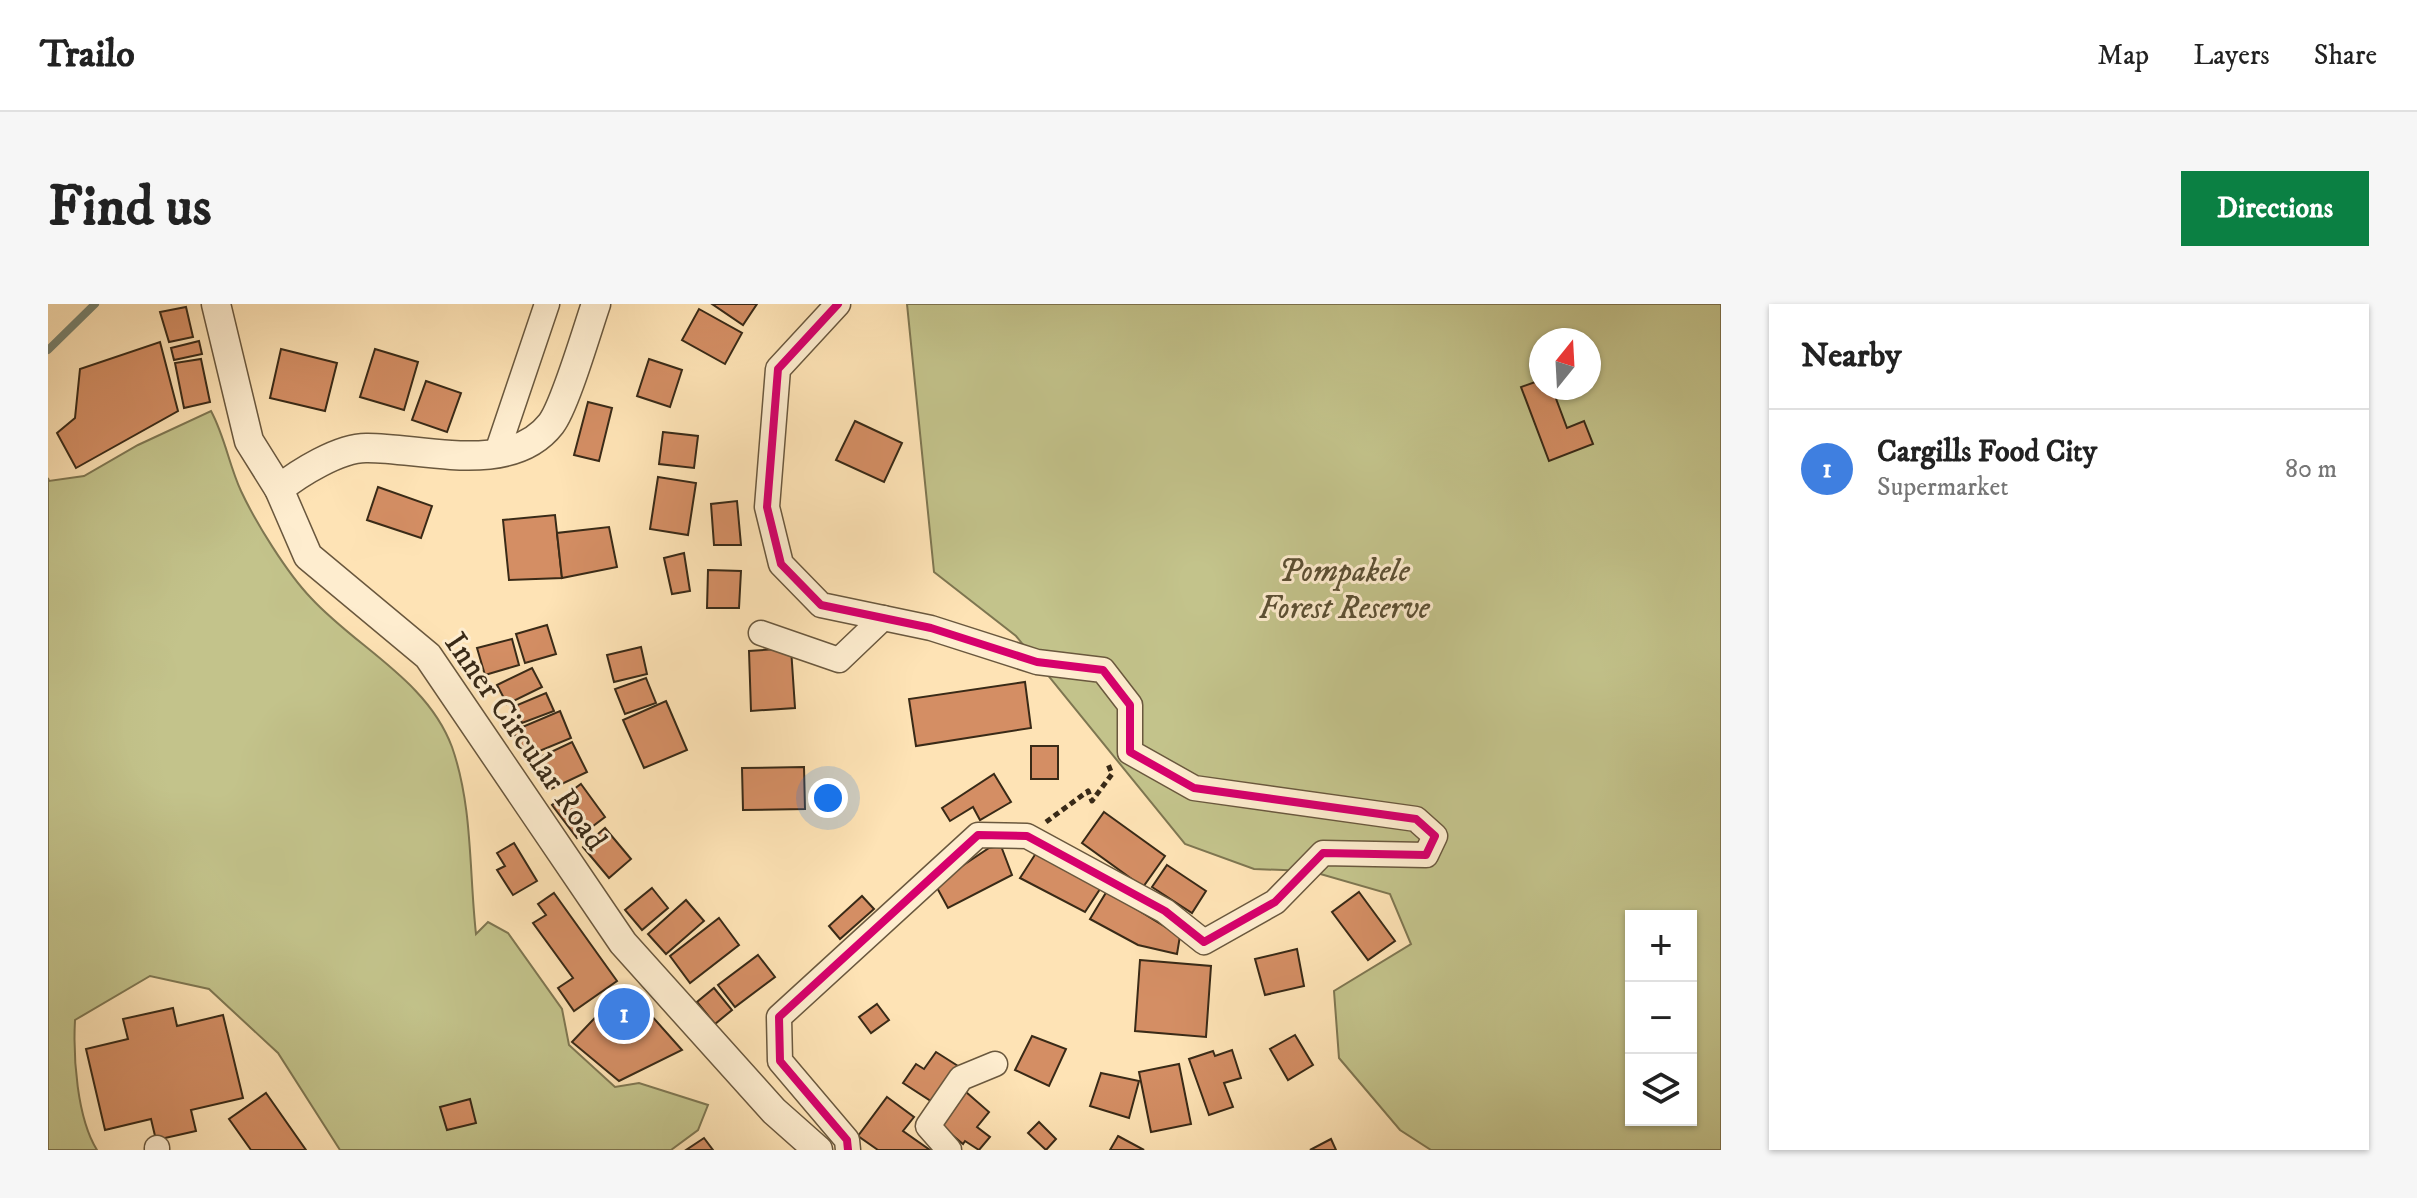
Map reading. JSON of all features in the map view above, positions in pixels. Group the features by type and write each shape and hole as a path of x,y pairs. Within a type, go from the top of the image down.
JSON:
{"street":[{"name":"Inner Circular Road","path":"216,304 249,441 279,489 308,556 428,656 623,943 774,1111 818,1150"},
{"path":"497,452 547,304"},
{"path":"279,489 303,470 363,448 456,458 497,452 534,440 553,423 596,304"},
{"path":"838,304 778,369 767,507 781,564 821,605 931,628 1037,662 1103,670 1130,705 1130,752 1194,788 1416,819 1435,836 1426,855 1323,853 1275,902 1204,942 1165,911 1027,836 978,835 779,1017 780,1061 847,1140 848,1150"},
{"path":"761,633 839,660 883,618"},
{"path":"949,1150 928,1126 961,1078 995,1064"}],"path":[{"path":"1027,836 1088,791 1092,801 1112,774 1108,764 1130,752"}],"green space":[{"name":"Pompakele Forest Reserve","path":"907,304 1721,304 1721,1150 1431,1150 1400,1130 1339,1058 1334,991 1411,944 1390,894 1310,871 1254,869 1185,844 1016,636 934,572"},
{"path":"211,411 241,491 263,532 292,575 329,616 409,684 441,723 452,747 464,793 476,934 488,922 508,933 562,1009 569,1045 615,1087 639,1083 708,1105 698,1130 671,1150 340,1150 278,1053 209,989 150,976 75,1020 76,1069 81,1105 97,1150 48,1150 48,478 49,481 84,476 138,445"}],"building":[{"path":"712,304 757,304 743,325"},
{"path":"186,307 193,337 169,342 160,312"},
{"path":"699,309 742,333 725,364 682,340"},
{"path":"199,341 202,354 174,360 171,348"},
{"path":"160,342 178,411 76,468 57,433 75,418 80,369"},
{"path":"281,349 337,363 325,411 270,398"},
{"path":"375,349 418,362 404,410 360,397"},
{"path":"201,359 210,402 184,408 175,363"},
{"path":"649,359 682,370 670,407 637,396"},
{"path":"426,381 461,393 447,432 412,420"},
{"path":"1529,384 1529,400 1556,400 1567,428 1584,421 1593,444 1549,461 1521,387"},
{"path":"588,402 612,408 599,461 574,455"},
{"path":"855,421 902,443 884,482 836,460"},
{"path":"663,432 698,436 694,468 659,464"},
{"path":"658,477 696,483 688,535 650,529"},
{"path":"378,487 432,506 421,538 367,520"},
{"path":"737,501 741,545 714,545 711,504"},
{"path":"555,515 562,578 509,580 503,520"},
{"path":"609,527 617,567 562,578 557,533"},
{"path":"684,553 690,591 672,594 664,558"},
{"path":"708,570 741,571 739,608 707,608"},
{"path":"547,625 556,654 525,663 516,634"},
{"path":"512,639 519,665 485,675 477,648"},
{"path":"641,647 647,674 614,682 607,655"},
{"path":"791,648 795,708 751,711 749,651"},
{"path":"532,668 542,687 507,704 497,685"},
{"path":"646,678 656,703 625,714 615,689"},
{"path":"1025,682 1031,728 916,746 909,699"},
{"path":"546,693 554,711 522,723 515,706"},
{"path":"666,701 687,750 644,768 623,720"},
{"path":"560,711 571,738 525,757 513,731"},
{"path":"572,742 587,772 547,791 532,761"},
{"path":"1031,746 1058,746 1058,779 1031,779"},
{"path":"804,767 805,809 743,810 742,768"},
{"path":"994,774 1011,802 980,820 973,807 950,821 942,808"},
{"path":"581,784 605,817 577,838 552,805"},
{"path":"1104,812 1165,856 1143,887 1082,843"},
{"path":"605,828 631,859 609,878 583,847"},
{"path":"514,843 537,881 513,895 497,870 505,866 497,853"},
{"path":"1001,846 1012,875 948,908 935,884 989,848"},
{"path":"1038,850 1102,886 1085,912 1020,878"},
{"path":"1167,865 1206,891 1192,913 1152,887"},
{"path":"652,888 668,908 642,930 625,910"},
{"path":"1107,891 1180,936 1177,954 1138,945 1090,919"},
{"path":"1359,892 1395,941 1368,960 1332,912"},
{"path":"554,893 617,981 574,1011 558,988 573,978 533,923 546,915 538,904"},
{"path":"862,896 874,909 840,939 829,926"},
{"path":"686,900 704,921 666,954 648,934"},
{"path":"719,918 739,945 690,983 670,956"},
{"path":"1297,949 1304,986 1265,995 1255,959"},
{"path":"758,955 775,977 735,1007 718,985"},
{"path":"1140,960 1211,966 1206,1037 1135,1031"},
{"path":"625,986 682,1050 619,1081 572,1042"},
{"path":"714,988 732,1010 715,1024 697,1002"},
{"path":"877,1004 889,1020 871,1033 859,1017"},
{"path":"173,1008 177,1026 223,1015 243,1098 191,1110 196,1131 156,1140 151,1119 105,1130 86,1049 128,1039 123,1019"},
{"path":"1295,1035 1313,1065 1288,1080 1270,1049"},
{"path":"1032,1036 1066,1049 1049,1086 1015,1070"},
{"path":"1232,1050 1241,1078 1224,1083 1233,1107 1209,1115 1189,1059 1213,1051 1215,1056"},
{"path":"936,1052 958,1066 934,1103 903,1083 916,1064 924,1069"},
{"path":"1179,1064 1191,1124 1151,1132 1139,1072"},
{"path":"1101,1073 1139,1081 1129,1118 1090,1106"},
{"path":"966,1092 989,1112 977,1127 990,1137 979,1150 965,1141 963,1144 939,1124"},
{"path":"266,1093 306,1150 251,1150 229,1119"},
{"path":"887,1097 914,1117 903,1131 930,1150 878,1150 858,1136"},
{"path":"470,1099 476,1123 447,1130 440,1107"},
{"path":"1039,1122 1056,1139 1046,1150 1028,1133"},
{"path":"1118,1136 1144,1150 1110,1150"},
{"path":"704,1138 713,1150 686,1150"},
{"path":"1331,1139 1336,1150 1310,1150"}],"waterway":[{"path":"48,350 95,304"}],"cycle path":[{"path":"838,304 778,369 767,507 781,564 821,605 931,628 1037,662 1103,670 1130,705 1130,752 1194,788 1416,819 1435,836 1426,855 1323,853 1275,902 1204,942 1165,911 1027,836 978,835 779,1017 780,1061 847,1140 848,1150"}],"place":[{"name":"Cargills Food City","path":"624,1014"}]}
